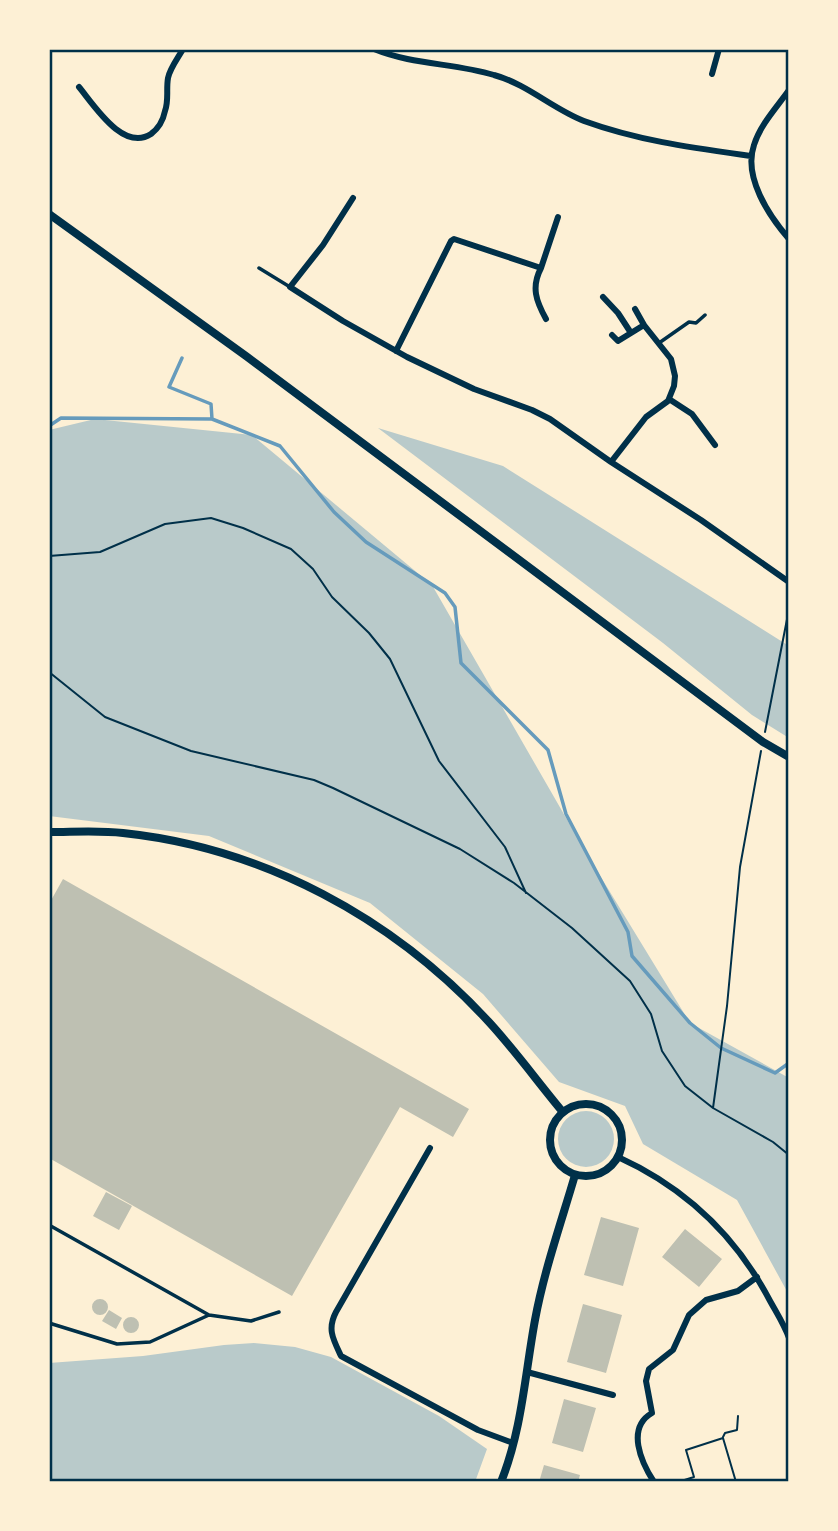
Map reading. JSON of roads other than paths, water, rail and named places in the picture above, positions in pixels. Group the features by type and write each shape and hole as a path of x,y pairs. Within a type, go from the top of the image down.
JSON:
{"street":[{"path":"79,86 117,131 132,138 144,138 162,121 168,98 169,74 183,49"},
{"path":"374,49 408,61 494,75 516,83 558,109 583,120 636,137 751,156"},
{"path":"712,74 719,49"},
{"path":"789,90 763,128 751,156 754,180 766,205 789,239"},
{"path":"353,198 323,245 290,287 342,321 396,351 474,389 550,419 789,582"},
{"path":"49,214 246,356 763,742 789,757"},
{"path":"546,319 535,292 535,280 558,217"},
{"path":"396,351 454,239 541,268"},
{"path":"603,296 631,333"},
{"path":"611,462 646,417 669,399 674,386 674,365 644,326 635,309"},
{"path":"612,335 618,341 644,326"},
{"path":"669,399 692,414 715,445"},
{"path":"49,832 122,832 197,846 246,860 302,882 410,947 489,1022 562,1111"},
{"path":"579,1104 593,1104 605,1108 618,1122 622,1147 608,1170 596,1175 575,1175 562,1168 554,1158 549,1141 551,1128 562,1111 579,1104"},
{"path":"430,1147 335,1312 330,1323 331,1333 341,1356 478,1430 513,1443"},
{"path":"618,1157 645,1169 682,1194 709,1217 734,1244 757,1277 789,1338"},
{"path":"501,1482 513,1443 547,1268 575,1175"},
{"path":"654,1482 646,1470 636,1436 644,1417 652,1413 646,1381 649,1369 673,1350 689,1315 699,1305 706,1300 738,1291 757,1277"},
{"path":"527,1372 613,1395"}],"lane":[{"path":"259,268 290,287"},
{"path":"657,344 689,322 696,323 705,315"},
{"path":"49,1226 209,1315 251,1321 279,1312"},
{"path":"49,1323 117,1344 150,1342 209,1315"}],"waterway":[{"path":"182,358 169,387 211,404 212,419"},
{"path":"49,426 61,418 212,419 280,446 334,512 366,542 445,593 455,607 461,663 548,750 566,814 628,932 632,956 690,1023 721,1048 775,1073 789,1063"}]}
